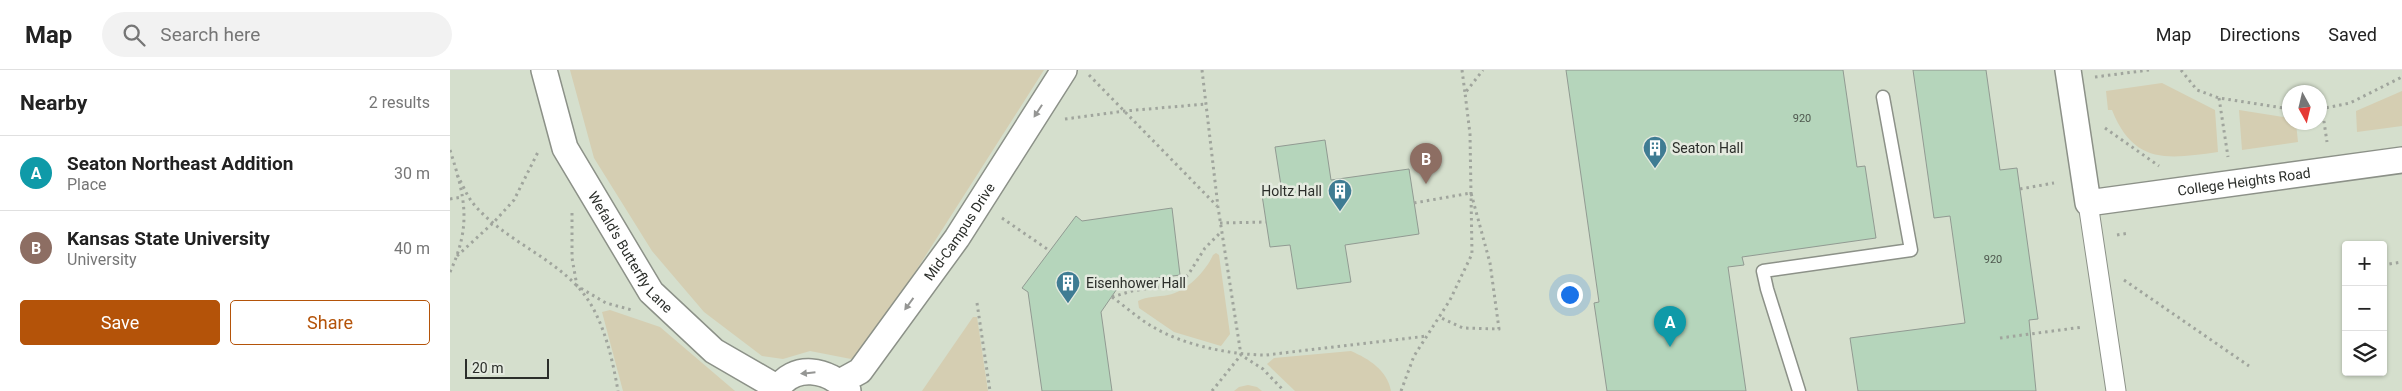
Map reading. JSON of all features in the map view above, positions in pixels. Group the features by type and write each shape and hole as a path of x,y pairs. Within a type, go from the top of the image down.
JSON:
{"street":[{"name":"Wefald's Butterfly Lane","path":"544,70 565,148 651,292 714,351 777,389"},
{"name":"Mid-Campus Drive","path":"844,386 860,371 953,244 1064,70"},
{"path":"2068,70 2116,391"},
{"name":"College Heights Road","path":"2088,203 2402,160"},
{"path":"777,389 786,379 808,371 830,376 844,386"}],"lane":[{"path":"1799,391 1763,271 1911,250 1883,97"}],"path":[{"path":"1084,70 1218,207"},
{"path":"1202,70 1220,223 1241,355 1263,369 1284,391"},
{"path":"1401,391 1414,356 1450,300 1472,254 1470,134 1462,70"},
{"path":"1465,94 1483,70"},
{"path":"2092,78 2149,70"},
{"path":"2181,70 2197,90 2219,98 2282,108"},
{"path":"2327,108 2350,103 2402,77"},
{"path":"2219,98 2228,160"},
{"path":"1060,120 1125,111 1206,104"},
{"path":"2099,123 2124,143 2163,169"},
{"path":"2325,130 2327,142"},
{"path":"450,150 465,213 464,237 450,272"},
{"path":"457,256 494,222 514,200 539,151"},
{"path":"457,175 472,202 509,236 558,270 577,286 606,303 628,310 638,310"},
{"path":"2020,189 2054,183"},
{"path":"1414,203 1471,193"},
{"path":"1439,317 1463,328 1499,330 1490,262 1471,193"},
{"path":"450,199 462,197"},
{"path":"572,206 572,258 577,286 598,322 606,341 618,391"},
{"path":"1001,218 1050,250"},
{"path":"1220,223 1266,222"},
{"path":"1222,232 1205,248 1188,275 1178,284 1132,291 1112,297 1165,334 1241,355 1266,355 1427,336"},
{"path":"2097,262 2249,366"},
{"path":"2387,264 2402,262"},
{"path":"977,303 990,391"},
{"path":"2000,338 2106,324"},
{"path":"1212,391 1241,355"}],"shaded area":[{"path":"450,70 2402,70 2402,391 450,391"},
{"path":"570,70 1044,70 866,349 851,359 810,351 783,359 762,356 704,312 652,251 594,158"},
{"path":"2162,83 2215,110 2218,152 2168,156 2142,149 2131,141 2121,128 2112,110 2108,110 2106,91"},
{"path":"2402,91 2402,126 2357,132 2356,111"},
{"path":"2239,110 2282,117 2282,130 2297,130 2298,142 2242,150"},
{"path":"1216,253 1219,255 1230,334 1221,346 1174,332 1139,308 1138,301 1141,299 1168,295 1182,290 1195,280"},
{"path":"610,310 660,327 735,391 623,391 602,312"},
{"path":"973,317 977,317 988,391 922,391"},
{"path":"1351,351 1381,371 1386,377 1391,391 1295,391 1267,364 1274,358"},
{"path":"1248,385 1257,387 1262,391 1234,391 1239,387"}],"building":[{"path":"1566,70 1843,70 1857,167 1865,166 1876,238 1742,257 1744,265 1728,267 1746,391 1607,391 1594,303 1599,302"},
{"path":"1913,70 1986,70 2000,170 2017,168 2038,319 2029,320 2036,391 1858,391 1850,338 1965,323 1950,216 1934,218"},
{"name":"Holtz Hall","path":"1325,140 1331,180 1409,169 1419,234 1345,245 1351,282 1297,289 1290,245 1270,247 1262,195 1282,192 1275,147"},
{"name":"Eisenhower Hall","path":"1172,208 1180,275 1121,283 1101,312 1112,391 1042,391 1028,292 1022,288 1076,216 1082,221"}],"place":[{"name":"Seaton Hall","path":"1655,169"},
{"name":"Kansas State University","path":"1426,184"},
{"name":"Holtz Hall","path":"1340,212"},
{"name":"Eisenhower Hall","path":"1068,304"},
{"name":"Seaton Northeast Addition","path":"1670,347"}]}
